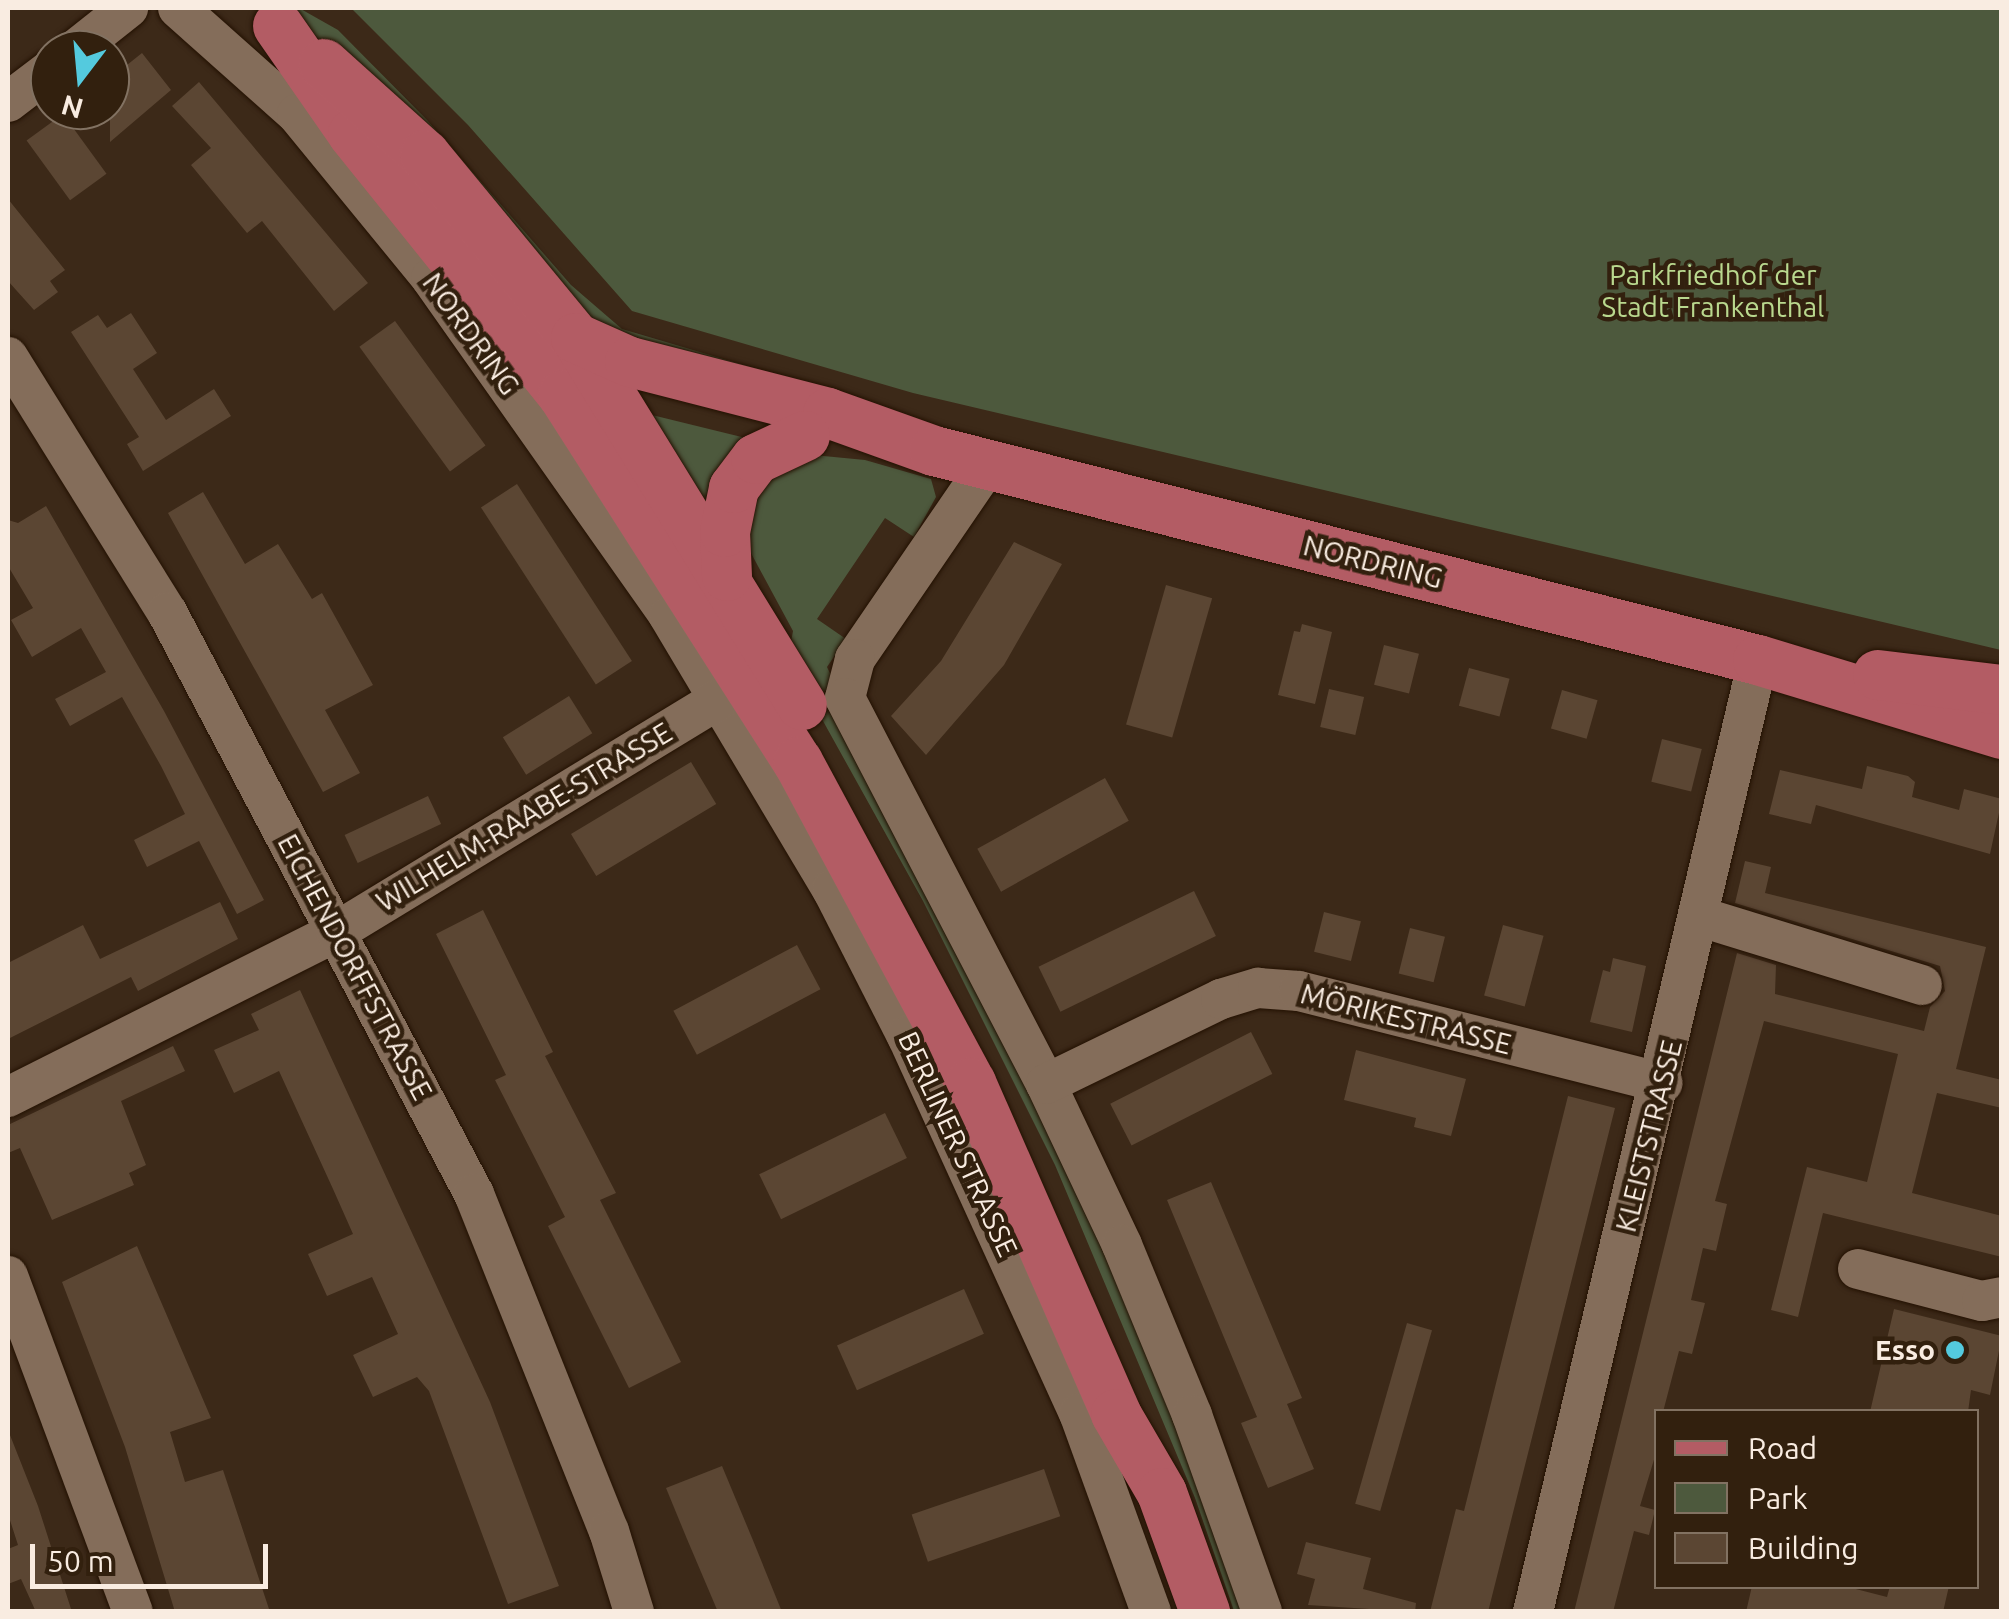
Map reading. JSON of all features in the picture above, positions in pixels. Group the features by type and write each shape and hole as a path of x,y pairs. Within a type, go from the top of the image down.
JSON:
{"main road":[{"name":"NORDRING","path":"269,17 353,134 556,349 613,392 805,436 934,451"},
{"name":"NORDRING","path":"556,349 753,689"},
{"name":"NORDRING","path":"556,349 630,362 828,413 987,466 1758,660 2002,734"},
{"path":"613,392 727,576"},
{"path":"805,436 756,459 734,488 725,532 727,576 753,689 921,919 1051,1182 1145,1404 1162,1493 1206,1612"},
{"name":"NORDRING","path":"1758,660 2002,690"}],"street":[{"path":"100,30 128,8"},
{"name":"NORDRING","path":"178,8 297,114 431,278 628,554 753,689"},
{"path":"8,102 30,85"},
{"name":"EICHENDORFFSTRASSE","path":"8,357 167,612 474,1194 609,1531 634,1612"},
{"path":"987,466 849,669 849,713 1046,1084 1192,1415 1262,1612"},
{"name":"KLEISTSTRASSE","path":"1533,1612 1663,1083 1758,660"},
{"name":"WILHELM-RAABE-STRASSE","path":"8,1098 336,932 753,689"},
{"name":"BERLINER STRASSE","path":"753,689 832,889 908,1036 1079,1413 1151,1612"},
{"path":"1700,917 1922,985"},
{"name":"MÖRIKESTRASSE","path":"1046,1084 1222,999 1258,988 1299,991 1663,1083"},
{"path":"1858,1269 1982,1301 2002,1297"},
{"path":"8,1276 133,1612"}],"green space":[{"path":"286,8 299,8 338,30 427,120 571,285 622,329 852,397 597,333 415,130"},
{"name":"Parkfriedhof der Stadt Frankenthal","path":"351,8 2001,8 2001,650 913,393 632,311 468,125"},
{"path":"652,415 758,441 714,533"},
{"path":"803,454 865,460 931,479 936,497 914,537 885,518 817,619 846,639 827,667 1105,1240 1246,1611 1234,1611 1195,1498 1055,1165 923,901 788,658 793,631 745,542 752,494"}],"building":[{"path":"142,53 171,90 130,125 130,63"},
{"path":"199,82 368,283 334,311 262,221 247,233 191,165 211,148 172,106"},
{"path":"41,130 75,130 106,174 70,200 27,140"},
{"path":"110,130 124,130 110,142"},
{"path":"8,199 65,270 50,281 58,292 34,310 8,281"},
{"path":"131,313 157,353 133,369 166,420 214,389 231,416 143,471 127,444 139,437 71,332 98,315 107,328"},
{"path":"395,321 486,446 450,471 359,347"},
{"path":"517,484 632,661 596,684 481,507"},
{"path":"203,492 245,564 278,544 312,599 322,593 373,685 325,710 360,773 323,792 168,513"},
{"path":"46,506 164,711 264,900 237,914 199,841 147,867 134,840 185,814 122,697 70,726 55,699 106,672 81,628 32,657 11,620 33,608 8,566 8,520 18,523"},
{"path":"1014,542 1062,564 1004,665 926,755 891,716 941,661"},
{"path":"1166,585 1212,598 1172,738 1126,724"},
{"path":"1302,624 1332,632 1315,704 1278,695 1294,631 1300,632"},
{"path":"1384,645 1419,654 1409,693 1374,685"},
{"path":"1469,668 1510,679 1499,717 1459,706"},
{"path":"1329,689 1364,697 1355,735 1320,727"},
{"path":"1562,690 1598,700 1587,739 1551,728"},
{"path":"569,696 592,733 526,775 503,737"},
{"path":"1662,739 1702,749 1691,792 1651,782"},
{"path":"691,762 716,804 596,876 571,834"},
{"path":"1867,766 1908,776 1915,782 1912,797 1959,810 1964,789 2002,799 1990,854 1816,805 1811,824 1769,814 1780,770 1862,789"},
{"path":"1105,778 1129,821 1001,892 977,849"},
{"path":"428,796 441,824 358,863 345,835"},
{"path":"1745,861 1771,867 1765,893 1986,947 1956,1069 2002,1080 2002,1108 1937,1093 1912,1193 2002,1216 2002,1257 1823,1213 1798,1317 1771,1310 1807,1167 1867,1182 1898,1054 1764,1021 1715,1201 1727,1204 1716,1251 1703,1248 1691,1300 1705,1303 1692,1354 1679,1351 1664,1409 1654,1409 1654,1460 1640,1506 1654,1510 1649,1535 1634,1531 1613,1612 1574,1612 1737,953 1776,965 1775,994 1924,1031 1930,1007 1945,991 1940,966 1735,903"},
{"path":"1194,891 1216,936 1060,1012 1039,967"},
{"path":"220,902 238,939 138,991 131,977 8,1039 8,963 83,925 100,959"},
{"path":"483,910 553,1052 545,1056 616,1193 600,1200 681,1362 629,1388 548,1226 565,1217 495,1080 506,1075 436,934"},
{"path":"1324,912 1361,921 1351,961 1314,952"},
{"path":"1503,925 1544,936 1525,1006 1484,996"},
{"path":"1410,928 1445,937 1434,982 1399,974"},
{"path":"797,945 820,989 697,1055 673,1011"},
{"path":"1613,958 1646,966 1632,1032 1590,1022 1603,970 1610,972"},
{"path":"300,990 490,1402 559,1586 508,1604 429,1391 417,1377 373,1397 353,1355 398,1334 372,1277 327,1296 308,1254 353,1234 279,1071 234,1093 214,1050 259,1030 251,1014"},
{"path":"1251,1032 1272,1074 1132,1146 1110,1104"},
{"path":"173,1046 185,1071 121,1101 146,1165 129,1173 134,1185 52,1220 20,1148 8,1153 8,1125"},
{"path":"1356,1050 1466,1079 1451,1136 1414,1127 1416,1118 1344,1100"},
{"path":"1568,1096 1615,1108 1488,1612 1430,1612 1456,1509 1464,1511"},
{"path":"885,1113 907,1158 781,1219 759,1174"},
{"path":"1211,1182 1302,1398 1287,1404 1314,1469 1268,1488 1241,1423 1257,1417 1167,1200"},
{"path":"137,1246 211,1418 170,1432 185,1482 223,1470 270,1612 175,1612 125,1447 62,1282"},
{"path":"964,1289 984,1334 857,1390 837,1346"},
{"path":"1894,1309 2002,1336 1990,1395 1971,1390 1968,1409 1871,1409"},
{"path":"1407,1323 1432,1330 1380,1511 1355,1504"},
{"path":"8,1430 38,1506 72,1612 36,1612 21,1579 8,1584 8,1549 18,1545 8,1514"},
{"path":"722,1466 782,1612 718,1612 666,1488"},
{"path":"1044,1469 1060,1516 928,1562 912,1515"},
{"path":"1306,1542 1371,1558 1363,1589 1416,1603 1415,1612 1308,1605 1315,1579 1297,1574"},
{"path":"1751,1589 1856,1589 1887,1597 1889,1589 1948,1589 1943,1612 1746,1612"}],"place":[{"name":"Esso","path":"1955,1350"}]}
